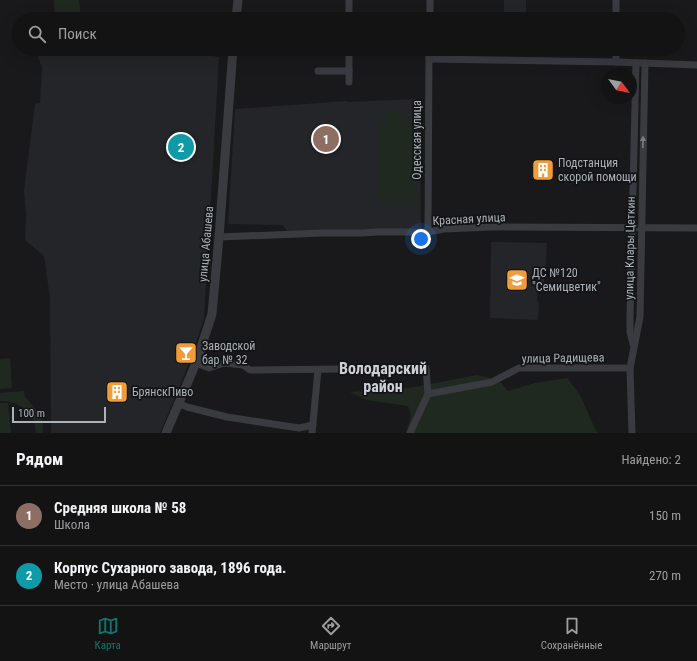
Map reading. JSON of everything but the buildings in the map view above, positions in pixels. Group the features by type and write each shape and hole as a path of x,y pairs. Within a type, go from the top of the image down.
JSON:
{"street":[{"path":"237,12 238,0"},
{"path":"349,12 350,0"},
{"path":"430,0 430,12"},
{"path":"616,0 616,12"},
{"name":"улица Абашева","path":"166,433 196,363 212,314 233,56"},
{"path":"349,56 349,82"},
{"path":"616,56 616,62"},
{"path":"429,59 697,65"},
{"name":"Одесская улица","path":"428,232 429,59"},
{"path":"633,348 630,332 630,316 636,63"},
{"name":"улица Клары Цеткин","path":"632,433 630,368 640,317 645,63"},
{"path":"318,71 349,71"},
{"name":"Красная улица","path":"219,237 323,233 362,234 378,232 428,232 444,229 492,227 697,228"},
{"path":"196,363 209,368 224,363 243,365 250,370 426,368 428,394 410,433"},
{"name":"улица Радищева","path":"428,394 492,382 519,368 630,368"},
{"path":"312,433 318,370"},
{"path":"178,403 187,407 227,416 299,428 313,425"}],"shaded area":[{"path":"54,0 79,0 80,12 55,12"},
{"path":"504,0 526,0 526,12 504,12"},
{"name":"БрянскПиво","path":"38,56 219,57 204,318 190,361 160,433 51,433 50,300 45,261 43,255 25,240 26,215 24,190 35,104 40,103 42,67"},
{"path":"419,99 421,229 288,231 282,225 228,224 235,109 346,101"},
{"path":"386,112 404,112 404,121 386,121"},
{"path":"415,122 416,203 378,204 377,123"},
{"name":"ДС №120 \"Семицветик\"","path":"491,242 547,243 544,284 537,283 537,301 539,303 538,320 490,318"},
{"path":"10,358 12,388 0,389 0,359"},
{"path":"477,375 499,380 508,391 535,383 567,378 580,395 596,431 599,433 406,433 411,416 408,406 367,400 350,392 409,388"},
{"path":"24,391 25,397 42,416 43,433 36,433 33,418 21,406 11,402 0,401 0,393"},
{"path":"0,403 8,403 11,433 0,433"}],"place":[{"name":"Средняя школа № 58","path":"326,139"},
{"name":"Корпус Сухарного завода, 1896 года.","path":"181,147"},
{"name":"Подстанция скорой помощи","path":"543,170"},
{"name":"ДС №120 \"Семицветик\"","path":"517,280"},
{"name":"Заводской бар № 32","path":"186,353"},
{"name":"БрянскПиво","path":"117,392"}],"district":[{"name":"Володарский район","path":"383,377"}]}
